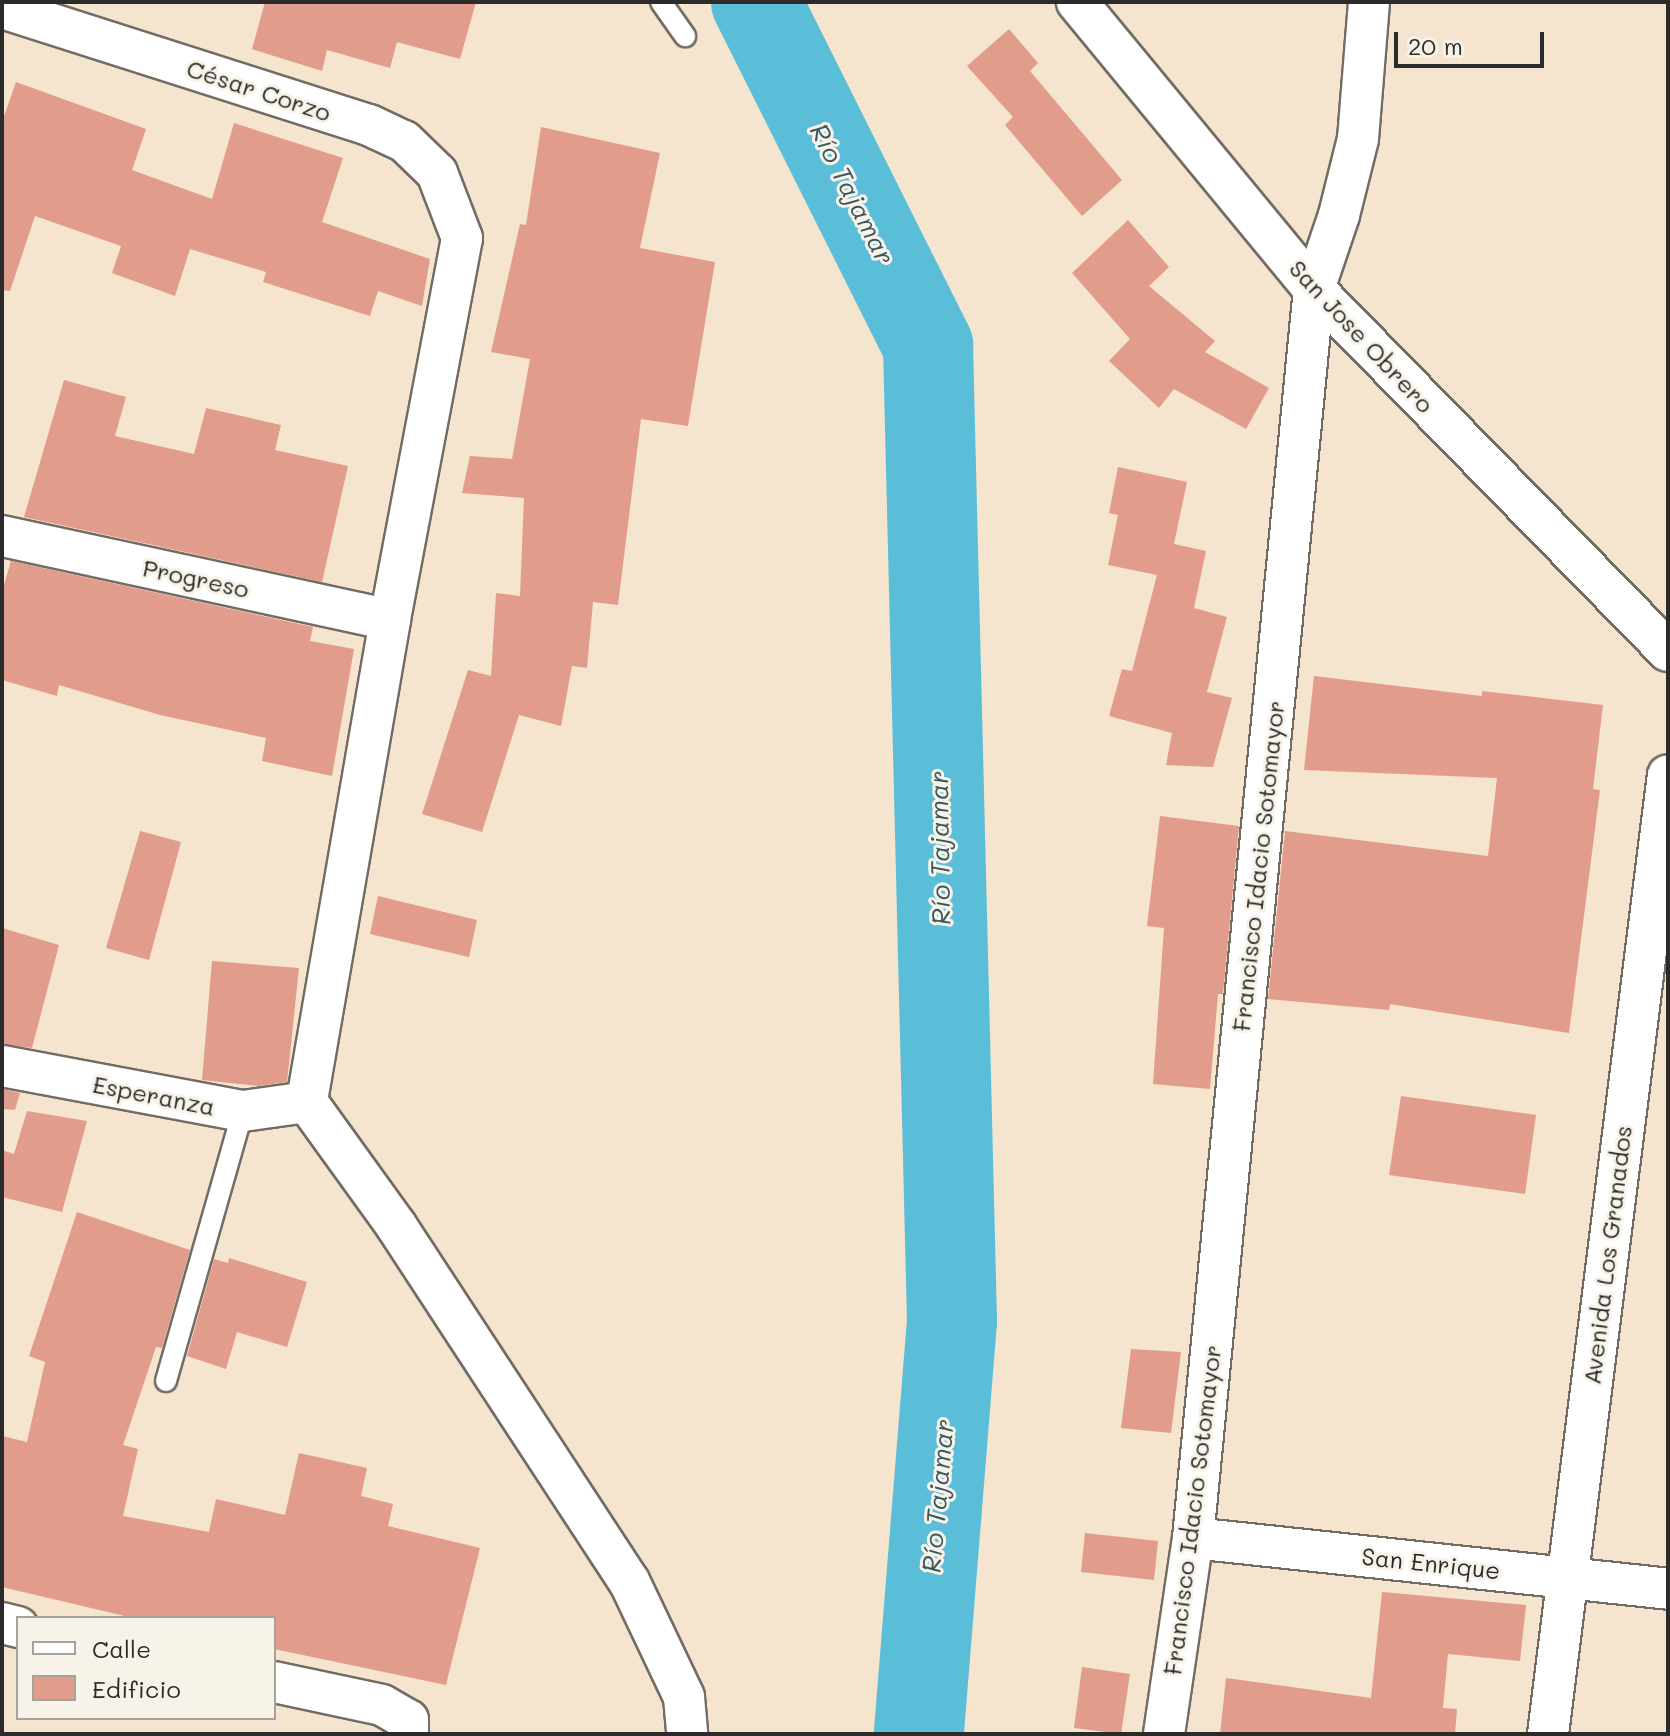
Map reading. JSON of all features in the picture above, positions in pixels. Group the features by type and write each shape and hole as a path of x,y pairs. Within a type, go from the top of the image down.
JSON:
{"street":[{"name":"San Jose Obrero","path":"1077,2 1314,289 1668,651"},
{"name":"Francisco Idacio Sotomayor","path":"1164,1734 1193,1538 1314,289 1339,215 1358,139 1369,2"},
{"name":"César Corzo","path":"2,8 369,125 404,141 437,173 462,238 390,620"},
{"name":"Progreso","path":"2,536 390,620"},
{"path":"390,620 307,1102 397,1227 629,1581 684,1697 687,1734"},
{"name":"Avenida Los Granados","path":"1548,1734 1668,775"},
{"name":"Esperanza","path":"2,1066 243,1111 307,1102"},
{"name":"San Enrique","path":"1193,1538 1668,1589"},
{"path":"276,1682 382,1705 408,1720 408,1734"}],"lane":[{"path":"661,2 685,36"},
{"path":"166,1381 243,1111"}],"building":[{"path":"265,2 476,2 460,59 397,42 390,68 327,50 322,71 252,49"},
{"path":"1009,29 1038,63 1030,71 1122,180 1082,216 1005,125 1013,117 967,66"},
{"path":"16,82 146,129 132,170 212,199 234,123 343,158 322,222 430,259 422,306 378,291 370,316 263,282 266,272 190,249 175,296 112,273 121,246 35,216 10,291 2,290 2,122"},
{"path":"541,127 660,153 640,248 715,262 688,426 641,419 618,605 593,602 587,668 572,666 561,726 519,715 482,832 422,814 468,670 491,676 496,593 520,596 524,498 462,493 470,456 512,459 530,359 491,352 520,224 526,225"},
{"path":"1128,220 1169,267 1149,286 1215,341 1205,352 1269,388 1246,429 1174,389 1159,408 1109,361 1130,339 1072,273"},
{"path":"64,380 126,397 115,436 194,454 206,408 281,425 275,450 348,466 322,582 24,517"},
{"path":"1118,467 1187,482 1174,544 1206,551 1194,608 1227,617 1207,692 1232,698 1213,767 1166,765 1172,733 1109,716 1122,669 1132,671 1157,575 1108,565 1118,515 1109,513"},
{"path":"11,561 313,627 310,641 354,649 332,776 262,761 266,738 160,715 59,685 57,696 2,680 2,592"},
{"path":"1314,676 1482,696 1482,691 1603,705 1593,789 1600,790 1569,1033 1390,1004 1389,1010 1268,999 1285,831 1488,856 1497,778 1304,770"},
{"path":"1160,816 1239,826 1223,994 1218,994 1210,1089 1153,1084 1164,928 1147,926"},
{"path":"140,831 181,842 149,960 106,948"},
{"path":"378,896 477,920 469,957 370,934"},
{"path":"2,928 59,945 32,1048 2,1044"},
{"path":"212,961 299,968 287,1082 259,1086 202,1080"},
{"path":"2,1089 20,1093 15,1110 2,1109"},
{"path":"1401,1096 1536,1115 1525,1194 1389,1175"},
{"path":"27,1111 87,1121 62,1212 2,1197 2,1150 14,1154"},
{"path":"77,1212 190,1250 162,1348 156,1347 123,1445 138,1449 123,1516 209,1532 216,1499 285,1515 299,1453 367,1468 361,1496 393,1504 388,1526 480,1548 446,1685 276,1649 276,1616 125,1616 2,1587 2,1436 27,1442 45,1362 29,1356"},
{"path":"229,1258 307,1282 287,1347 237,1332 226,1369 187,1356 214,1259 228,1263"},
{"path":"1131,1349 1181,1352 1171,1433 1121,1428"},
{"path":"1085,1533 1158,1541 1154,1580 1081,1572"},
{"path":"1382,1592 1526,1605 1520,1661 1448,1654 1443,1708 1457,1709 1455,1734 1220,1734 1226,1678 1371,1698"},
{"path":"1082,1667 1130,1674 1121,1734 1074,1728"}],"waterway":[{"name":"Río Tajamar","path":"756,2 928,346 952,1321 919,1734"}]}
